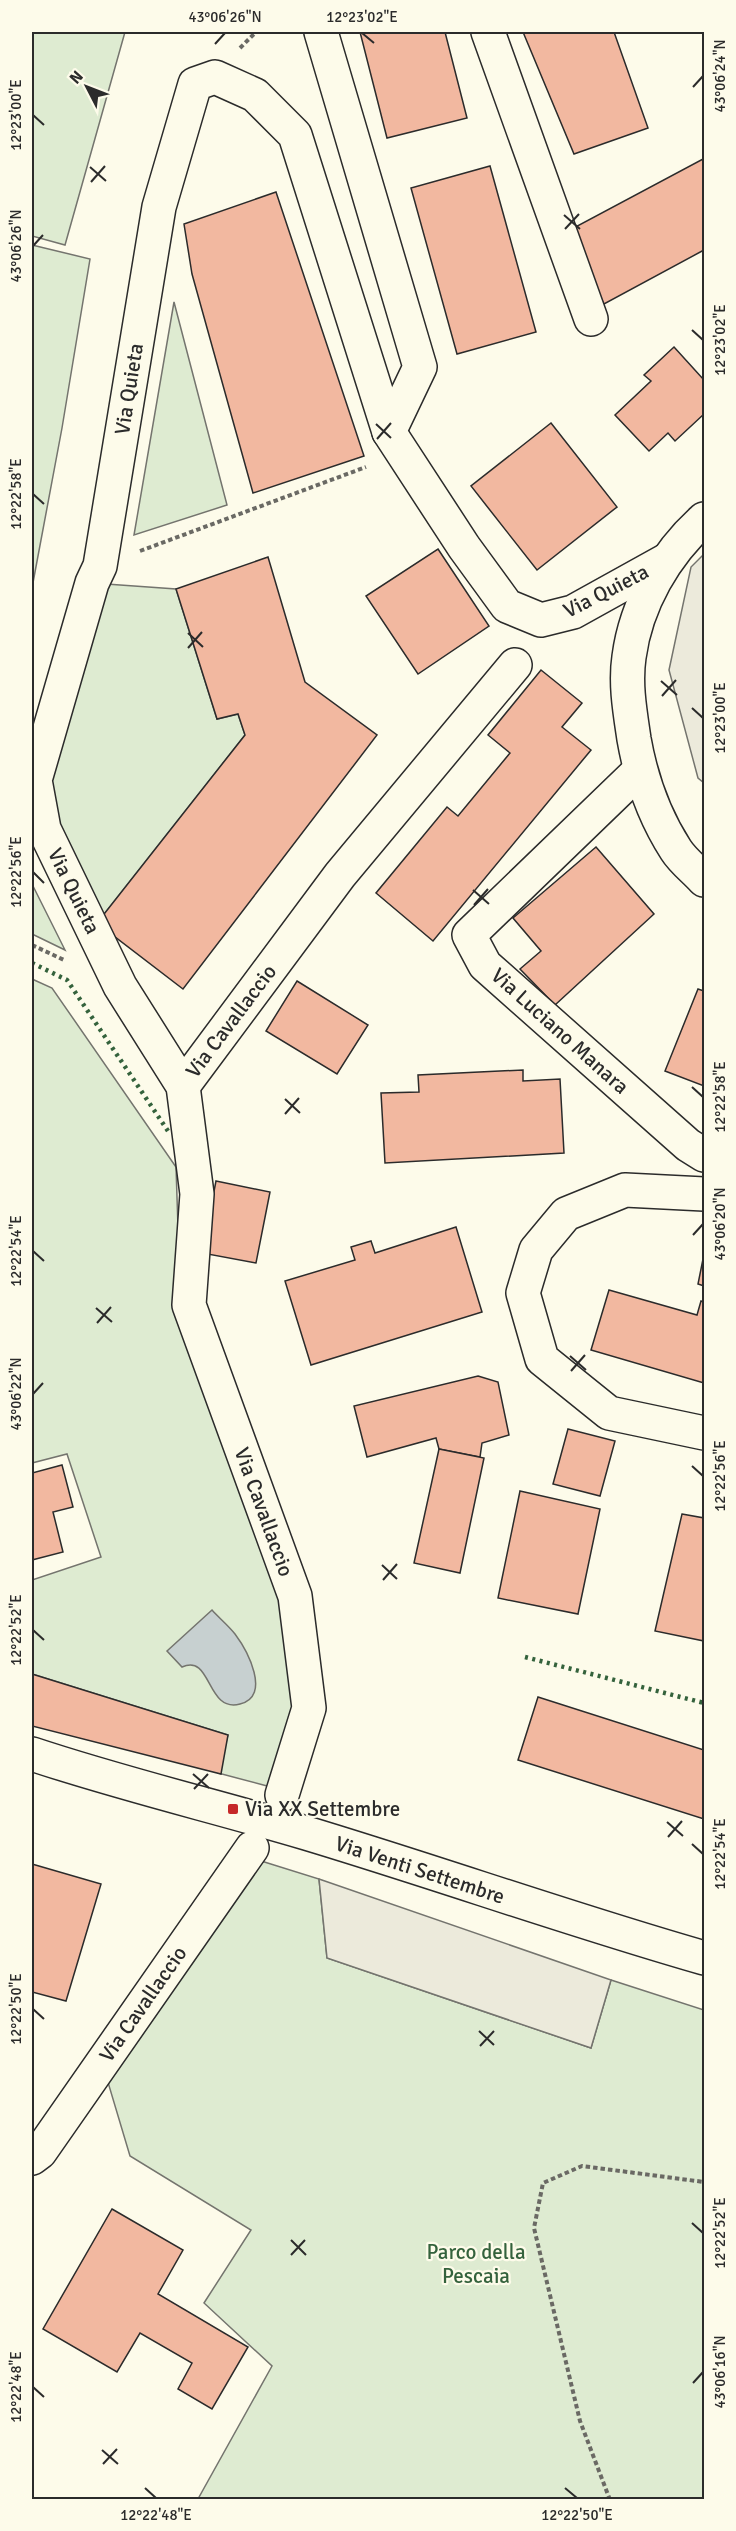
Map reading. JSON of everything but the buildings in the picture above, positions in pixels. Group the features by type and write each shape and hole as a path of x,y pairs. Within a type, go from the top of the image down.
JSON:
{"street":[{"path":"321,32 420,367 396,443"},
{"path":"488,32 591,320"},
{"name":"Via Quieta","path":"183,1086 120,986 44,828 34,780 92,583 100,566 159,207 195,84 215,77 255,95 295,135 396,443 464,547 507,606 541,620 573,612 665,561"},
{"path":"705,519 690,532 665,561 642,608 629,657 628,704 640,770 654,811 677,852 705,879"},
{"name":"Via Cavallaccio","path":"282,1795 309,1708 295,1596 189,1305 197,1194 183,1086 340,875 515,665"},
{"name":"Via Luciano Manara","path":"640,770 469,935 486,965 688,1145 705,1155"},
{"path":"705,1194 625,1190 566,1214 536,1250 523,1293 542,1359 609,1413 705,1433"},
{"name":"Via Venti Settembre","path":"32,1754 109,1779 305,1833 614,1932 705,1958"},
{"name":"Via Cavallaccio","path":"32,2158 40,2152 252,1848"}],"path":[{"path":"100,566 396,443"},
{"path":"610,2499 580,2421 534,2228 543,2183 582,2166 705,2182"}],"green space":[{"path":"32,32 125,32 65,245 32,236"},
{"path":"32,245 90,259 32,588"},
{"path":"174,302 227,505 134,535"},
{"path":"92,583 176,589 217,719 238,714 245,735 97,923 35,780"},
{"path":"32,884 65,950 32,934"},
{"path":"32,979 52,988 176,1167 180,1288 286,1592 297,1707 271,1787 218,1773 228,1735 32,1674 32,1580 101,1557 67,1454 32,1463"},
{"name":"Parco della Pescaia","path":"258,1860 319,1879 327,1958 591,2048 611,1980 704,2010 704,2499 198,2499 272,2366 204,2303 251,2230 130,2156 107,2079"}],"shaded area":[{"path":"704,554 704,783 698,778 669,670 691,567"},
{"path":"212,1610 240,1641 254,1672 256,1683 254,1692 249,1699 240,1704 229,1704 221,1700 199,1668 192,1665 182,1667 167,1651"},
{"path":"319,1879 611,1980 591,2048 327,1958"}],"hedge":[{"path":"32,963 67,980 170,1134"},
{"path":"525,1657 704,1703"}],"place":[{"name":"Via XX Settembre","path":"233,1809"}]}
